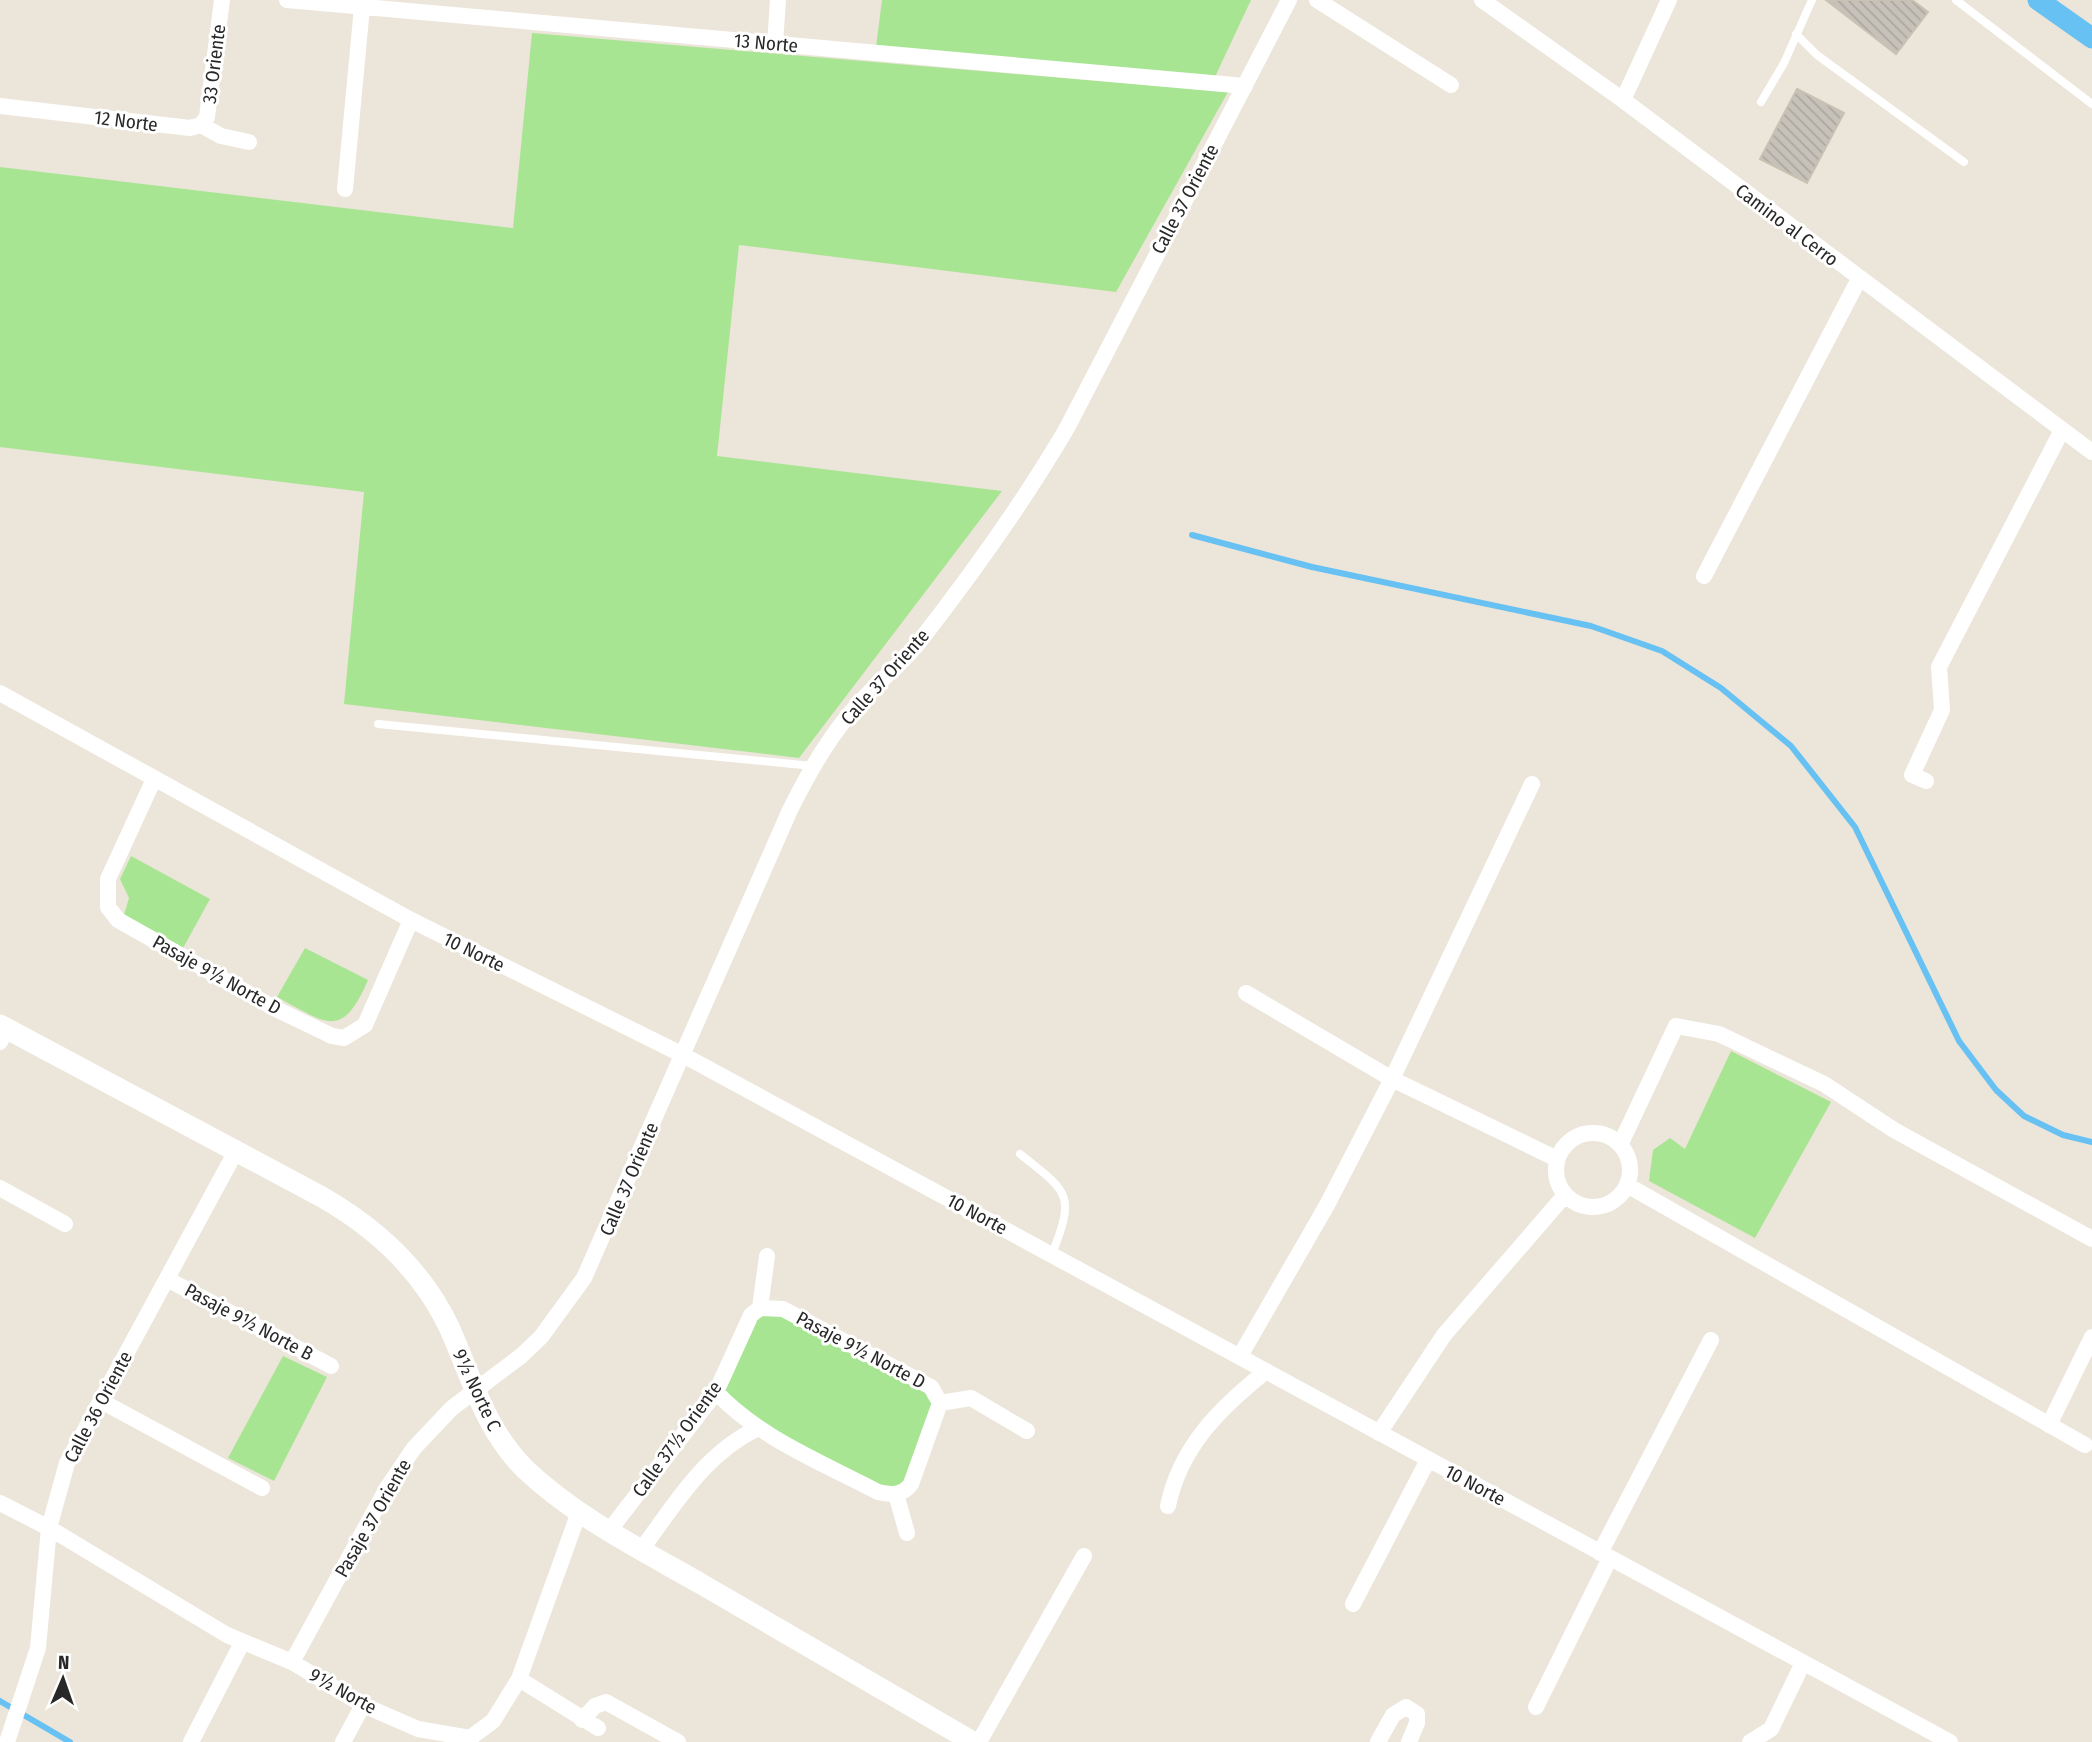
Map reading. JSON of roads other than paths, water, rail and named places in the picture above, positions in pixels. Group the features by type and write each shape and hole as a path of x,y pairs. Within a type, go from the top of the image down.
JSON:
{"street":[{"name":"33 Oriente","path":"201,125 207,117 222,0"},
{"name":"13 Norte","path":"287,0 1245,86"},
{"path":"775,44 778,0"},
{"name":"Calle 37 Oriente","path":"474,1389 521,1356 572,1299 596,1257 790,810 813,766 864,698 891,674 918,644 1029,493 1067,428 1289,0"},
{"path":"1317,0 1451,85"},
{"name":"Camino al Cerro","path":"1482,0 1623,100 2092,452"},
{"path":"1623,100 1668,0"},
{"path":"345,189 362,7"},
{"name":"12 Norte","path":"0,106 190,128 201,125 221,136 249,142"},
{"path":"1704,576 1859,279"},
{"path":"1926,781 1912,775 1942,710 1939,667 2062,430"},
{"name":"10 Norte","path":"0,693 411,920 683,1055 1950,1742"},
{"name":"Pasaje 9½ Norte D","path":"154,779 108,878 108,907 118,920 276,1009 332,1036 344,1038 365,1025 411,920"},
{"path":"1240,1356 1327,1205 1392,1079 1532,784"},
{"path":"1246,993 1392,1079 1557,1159"},
{"path":"1620,1145 1676,1026 1719,1034 1824,1084 1895,1130 2092,1238"},
{"name":"9½ Norte C","path":"2,1032 236,1151 345,1210 387,1242 436,1303 491,1427 513,1456 579,1513 973,1742"},
{"path":"1598,1133 1620,1145 1630,1164 1627,1185 1612,1202 1591,1208 1577,1204 1565,1195 1557,1182 1557,1159 1563,1148 1585,1134 1598,1133"},
{"name":"Calle 36 Oriente","path":"7,1742 38,1648 49,1528 67,1463 236,1151"},
{"path":"1627,1185 2085,1445"},
{"path":"0,1188 65,1224"},
{"path":"1379,1433 1444,1335 1565,1195"},
{"path":"760,1308 767,1256"},
{"name":"Pasaje 9½ Norte B","path":"167,1279 331,1366"},
{"name":"Pasaje 9½ Norte D","path":"760,1308 783,1308 931,1387 940,1403 971,1398 1027,1431"},
{"name":"Calle 37½ Oriente","path":"609,1531 716,1392 751,1315 760,1308"},
{"path":"2049,1425 2092,1336"},
{"path":"1536,1707 1605,1556 1711,1340"},
{"path":"1168,1506 1180,1465 1211,1418 1265,1372"},
{"name":"Pasaje 37 Oriente","path":"292,1662 400,1468 430,1430 474,1389"},
{"path":"716,1392 733,1411 758,1428 878,1492 897,1494 911,1484 940,1403"},
{"path":"101,1401 262,1488"},
{"name":"Calle 37½ Oriente","path":"641,1550 708,1461 758,1428"},
{"path":"1353,1604 1428,1460"},
{"path":"897,1494 907,1533"},
{"name":"9½ Norte","path":"0,1503 49,1528 242,1643 292,1662 363,1705 418,1729 470,1740 493,1721 519,1679 579,1513"},
{"path":"979,1742 1084,1556"},
{"path":"191,1742 242,1643"},
{"path":"1750,1742 1771,1729 1803,1663"},
{"path":"519,1679 598,1728"},
{"path":"582,1720 595,1706 606,1702 678,1742"},
{"path":"343,1742 363,1705"},
{"path":"1378,1742 1393,1715 1406,1706 1417,1714 1418,1723 1409,1742"}],"lane":[{"path":"1761,102 1812,0"},
{"path":"1956,0 2092,104"},
{"path":"1796,34 1817,55 1964,162"},
{"path":"377,724 813,766"},
{"path":"1020,1154 1061,1186 1065,1198 1066,1212 1052,1254"}],"waterway":[{"path":"2038,0 2092,38"},
{"path":"1192,535 1312,567 1591,626 1662,651 1721,688 1791,746 1855,827 1959,1041 1996,1090 2024,1116 2063,1135 2092,1142"},
{"path":"0,1701 70,1742"}]}
